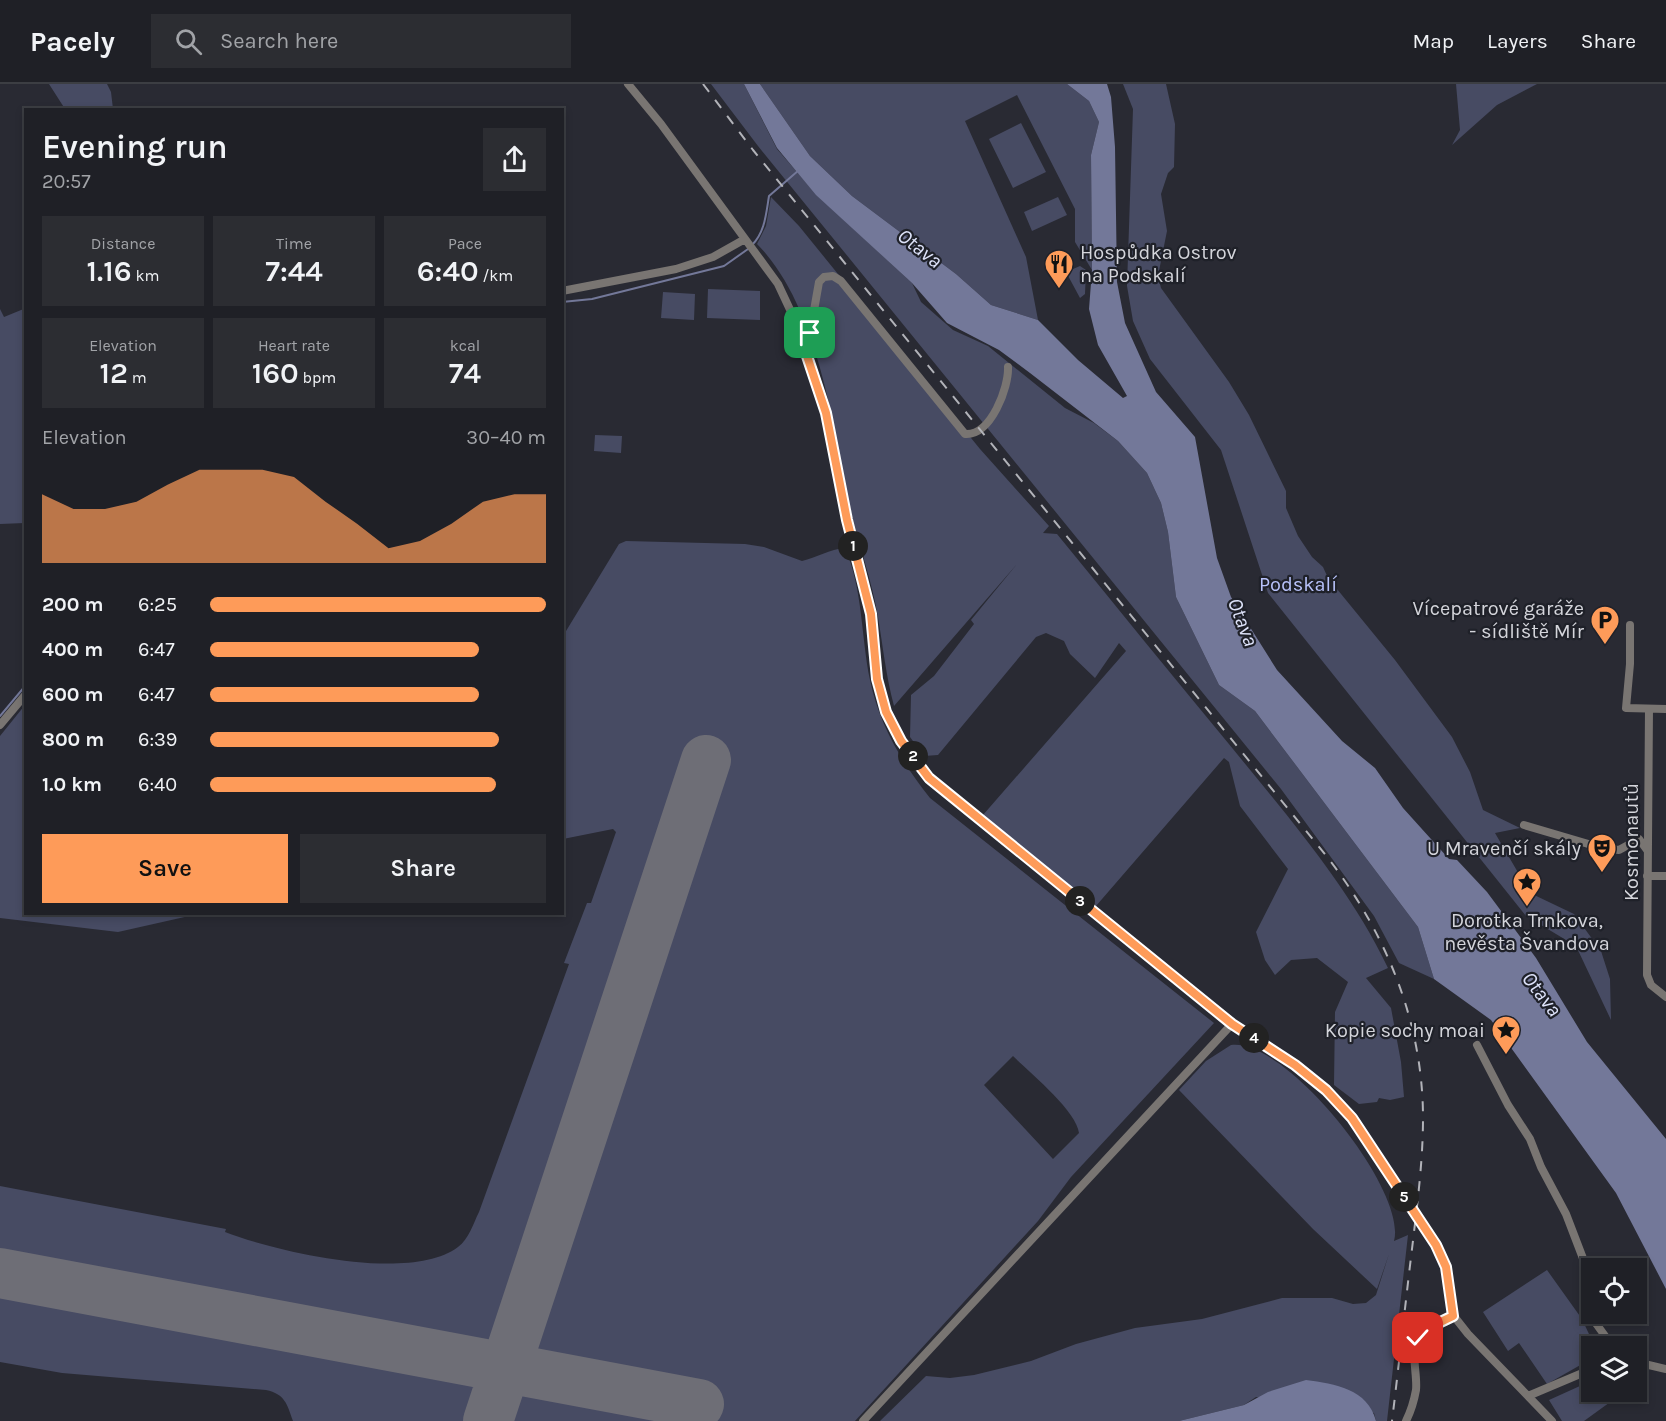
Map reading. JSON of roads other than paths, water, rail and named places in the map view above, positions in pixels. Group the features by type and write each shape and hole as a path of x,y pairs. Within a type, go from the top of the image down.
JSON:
{"street":[{"path":"628,84 661,124 778,284 803,344 826,413 847,520 871,614 877,679 886,712 901,741 929,778 1232,1024 1295,1065 1326,1090 1352,1118 1436,1245 1446,1267 1453,1316 1467,1334 1552,1421"},
{"path":"564,291 676,269 713,257 745,238"},
{"path":"803,344 810,333 819,282 824,277 833,276 841,281 959,428 970,434 991,419 1009,381 1008,367"},
{"path":"1630,625 1630,664 1626,708 1666,709"},
{"path":"0,725 24,696"},
{"name":"Kosmonautů","path":"1649,709 1647,975 1651,985 1666,997"},
{"path":"1524,825 1602,848 1619,850 1640,839 1647,851"},
{"path":"1647,876 1666,876"},
{"path":"863,1421 1232,1024"},
{"path":"1477,1045 1508,1105 1530,1139 1566,1214 1584,1261 1587,1311 1605,1336"},
{"path":"1406,1421 1412,1407 1416,1387 1414,1361 1418,1338 1424,1330 1453,1316"},
{"path":"1647,1365 1666,1369"},
{"path":"1528,1396 1581,1374"}],"water":[{"name":"Otava","path":"744,84 760,84 810,156 852,196 956,274 991,305 1038,320 1078,360 1123,398 1127,396 1098,345 1089,309 1092,270 1091,155 1099,122 1089,101 1067,84 1107,84 1111,97 1115,147 1117,282 1125,323 1156,392 1195,437 1217,558 1231,597 1277,670 1342,741 1375,768 1403,808 1449,859 1457,860 1487,892 1536,958 1587,1042 1666,1139 1666,1289 1616,1193 1491,1020 1434,979 1418,927 1255,711 1219,685 1176,597 1168,532 1161,503 1147,473 1118,441 1030,373 999,350 947,323 912,283 816,195 777,148"},
{"path":"1306,1380 1339,1386 1358,1395 1372,1410 1376,1421 1179,1421 1244,1405 1268,1392"}],"waterway":[{"path":"752,245 762,229 769,196 799,170"},
{"path":"564,302 592,299 724,266 748,249"},
{"path":"0,716 24,687"}],"railway":[{"path":"703,84 753,150 1328,858 1349,887 1384,948 1408,1013 1416,1047 1423,1118 1419,1184 1392,1421"}],"place":[{"name":"Hospůdka Ostrov na Podskalí","path":"1059,290"},
{"name":"Vícepatrové garáže - sídliště Mír","path":"1605,646"},
{"name":"U Mravenčí skály","path":"1602,874"},
{"name":"Dorotka Trnkova, nevěsta Švandova","path":"1527,908"},
{"name":"Kopie sochy moai","path":"1506,1056"}],"park label":[{"name":"Podskalí","path":"1298,584"}]}
